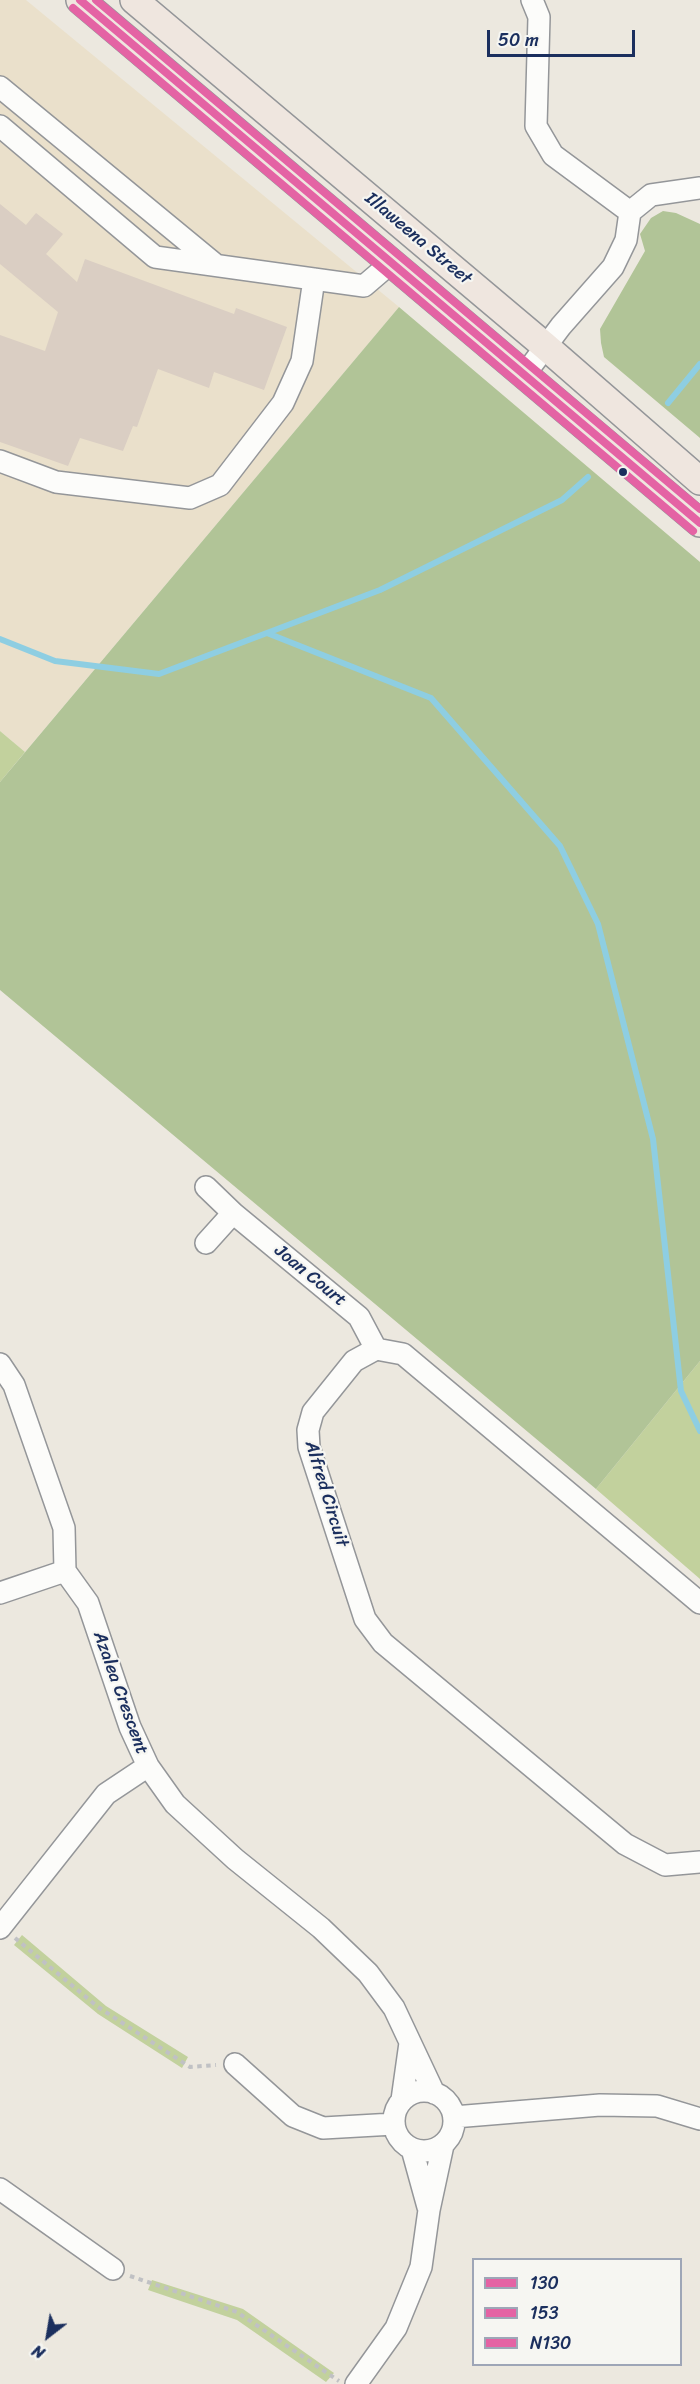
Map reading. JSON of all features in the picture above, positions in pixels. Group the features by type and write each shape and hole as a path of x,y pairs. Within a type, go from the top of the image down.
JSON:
{"main road":[{"name":"Illaweena Street","path":"134,0 545,346 700,481"},
{"name":"Illaweena Street","path":"97,5 392,262 700,523"},
{"path":"392,262 399,224"}],"street":[{"path":"532,0 538,17 536,126 554,154 630,212"},
{"path":"0,87 216,265"},
{"path":"0,126 155,257 364,286 392,262"},
{"path":"525,374 545,346 613,267 626,240 630,212 651,195 700,188"},
{"path":"0,461 56,482 190,498 220,485 283,403 302,361 314,279"},
{"name":"Joan Court","path":"206,1187 233,1213 359,1317 376,1349"},
{"path":"206,1243 233,1213"},
{"path":"376,1349 403,1354 700,1603"},
{"name":"Alfred Circuit","path":"376,1349 354,1361 313,1412 308,1430 309,1447 365,1619 383,1643 625,1844 665,1864 700,1862"},
{"path":"0,1364 14,1385 64,1528 65,1571 0,1593"},
{"name":"Azalea Crescent","path":"65,1571 88,1603 130,1726 148,1766 175,1804 235,1859 321,1928 368,1973 394,2008 434,2093"},
{"path":"1,1927 106,1794 148,1766"},
{"path":"410,2043 402,2100 394,2115 394,2124 399,2139 412,2149 428,2151 443,2145"},
{"path":"235,2064 293,2116 323,2128 394,2124"},
{"path":"356,2384 396,2328 421,2267 429,2211 443,2145 452,2133 454,2117 447,2102 434,2093 417,2092 402,2100"},
{"path":"454,2117 600,2104 657,2106 700,2119"},
{"path":"412,2149 429,2211"},
{"path":"0,2189 113,2269"}],"path":[{"path":"1,1927 98,2007 190,2067 235,2064"},
{"path":"113,2269 237,2312 343,2384"}],"shaded area":[{"path":"0,0 26,0 399,307 25,752 0,731"}],"green space":[{"path":"663,211 676,213 700,224 700,438 604,357 601,343 600,329 645,251 640,234 651,218"},
{"path":"399,307 700,562 700,1361 596,1489 0,990 0,782"},
{"path":"0,731 25,752 0,782"},
{"path":"700,1361 700,1579 596,1489"},
{"path":"22,1935 106,2006 188,2057 182,2068 98,2014 14,1945"},
{"path":"152,2280 243,2309 334,2373 326,2382 237,2320 148,2290"}],"building":[{"path":"0,204 26,225 36,213 63,234 46,254 77,282 85,259 234,314 236,308 287,327 264,390 214,372 209,388 158,369 137,427 133,426 123,451 80,438 68,466 0,442 0,335 45,351 58,312 0,264"}],"waterway":[{"path":"668,403 700,364"},
{"path":"0,639 55,661 159,674 380,590 562,500 588,477"},
{"path":"267,633 431,698 560,846 598,924 653,1139 681,1391 700,1431"}],"transit line":[{"name":"130","path":"80,0 700,523"},
{"name":"N130","path":"96,0 700,509"},
{"name":"153","path":"73,8 693,531"}]}
